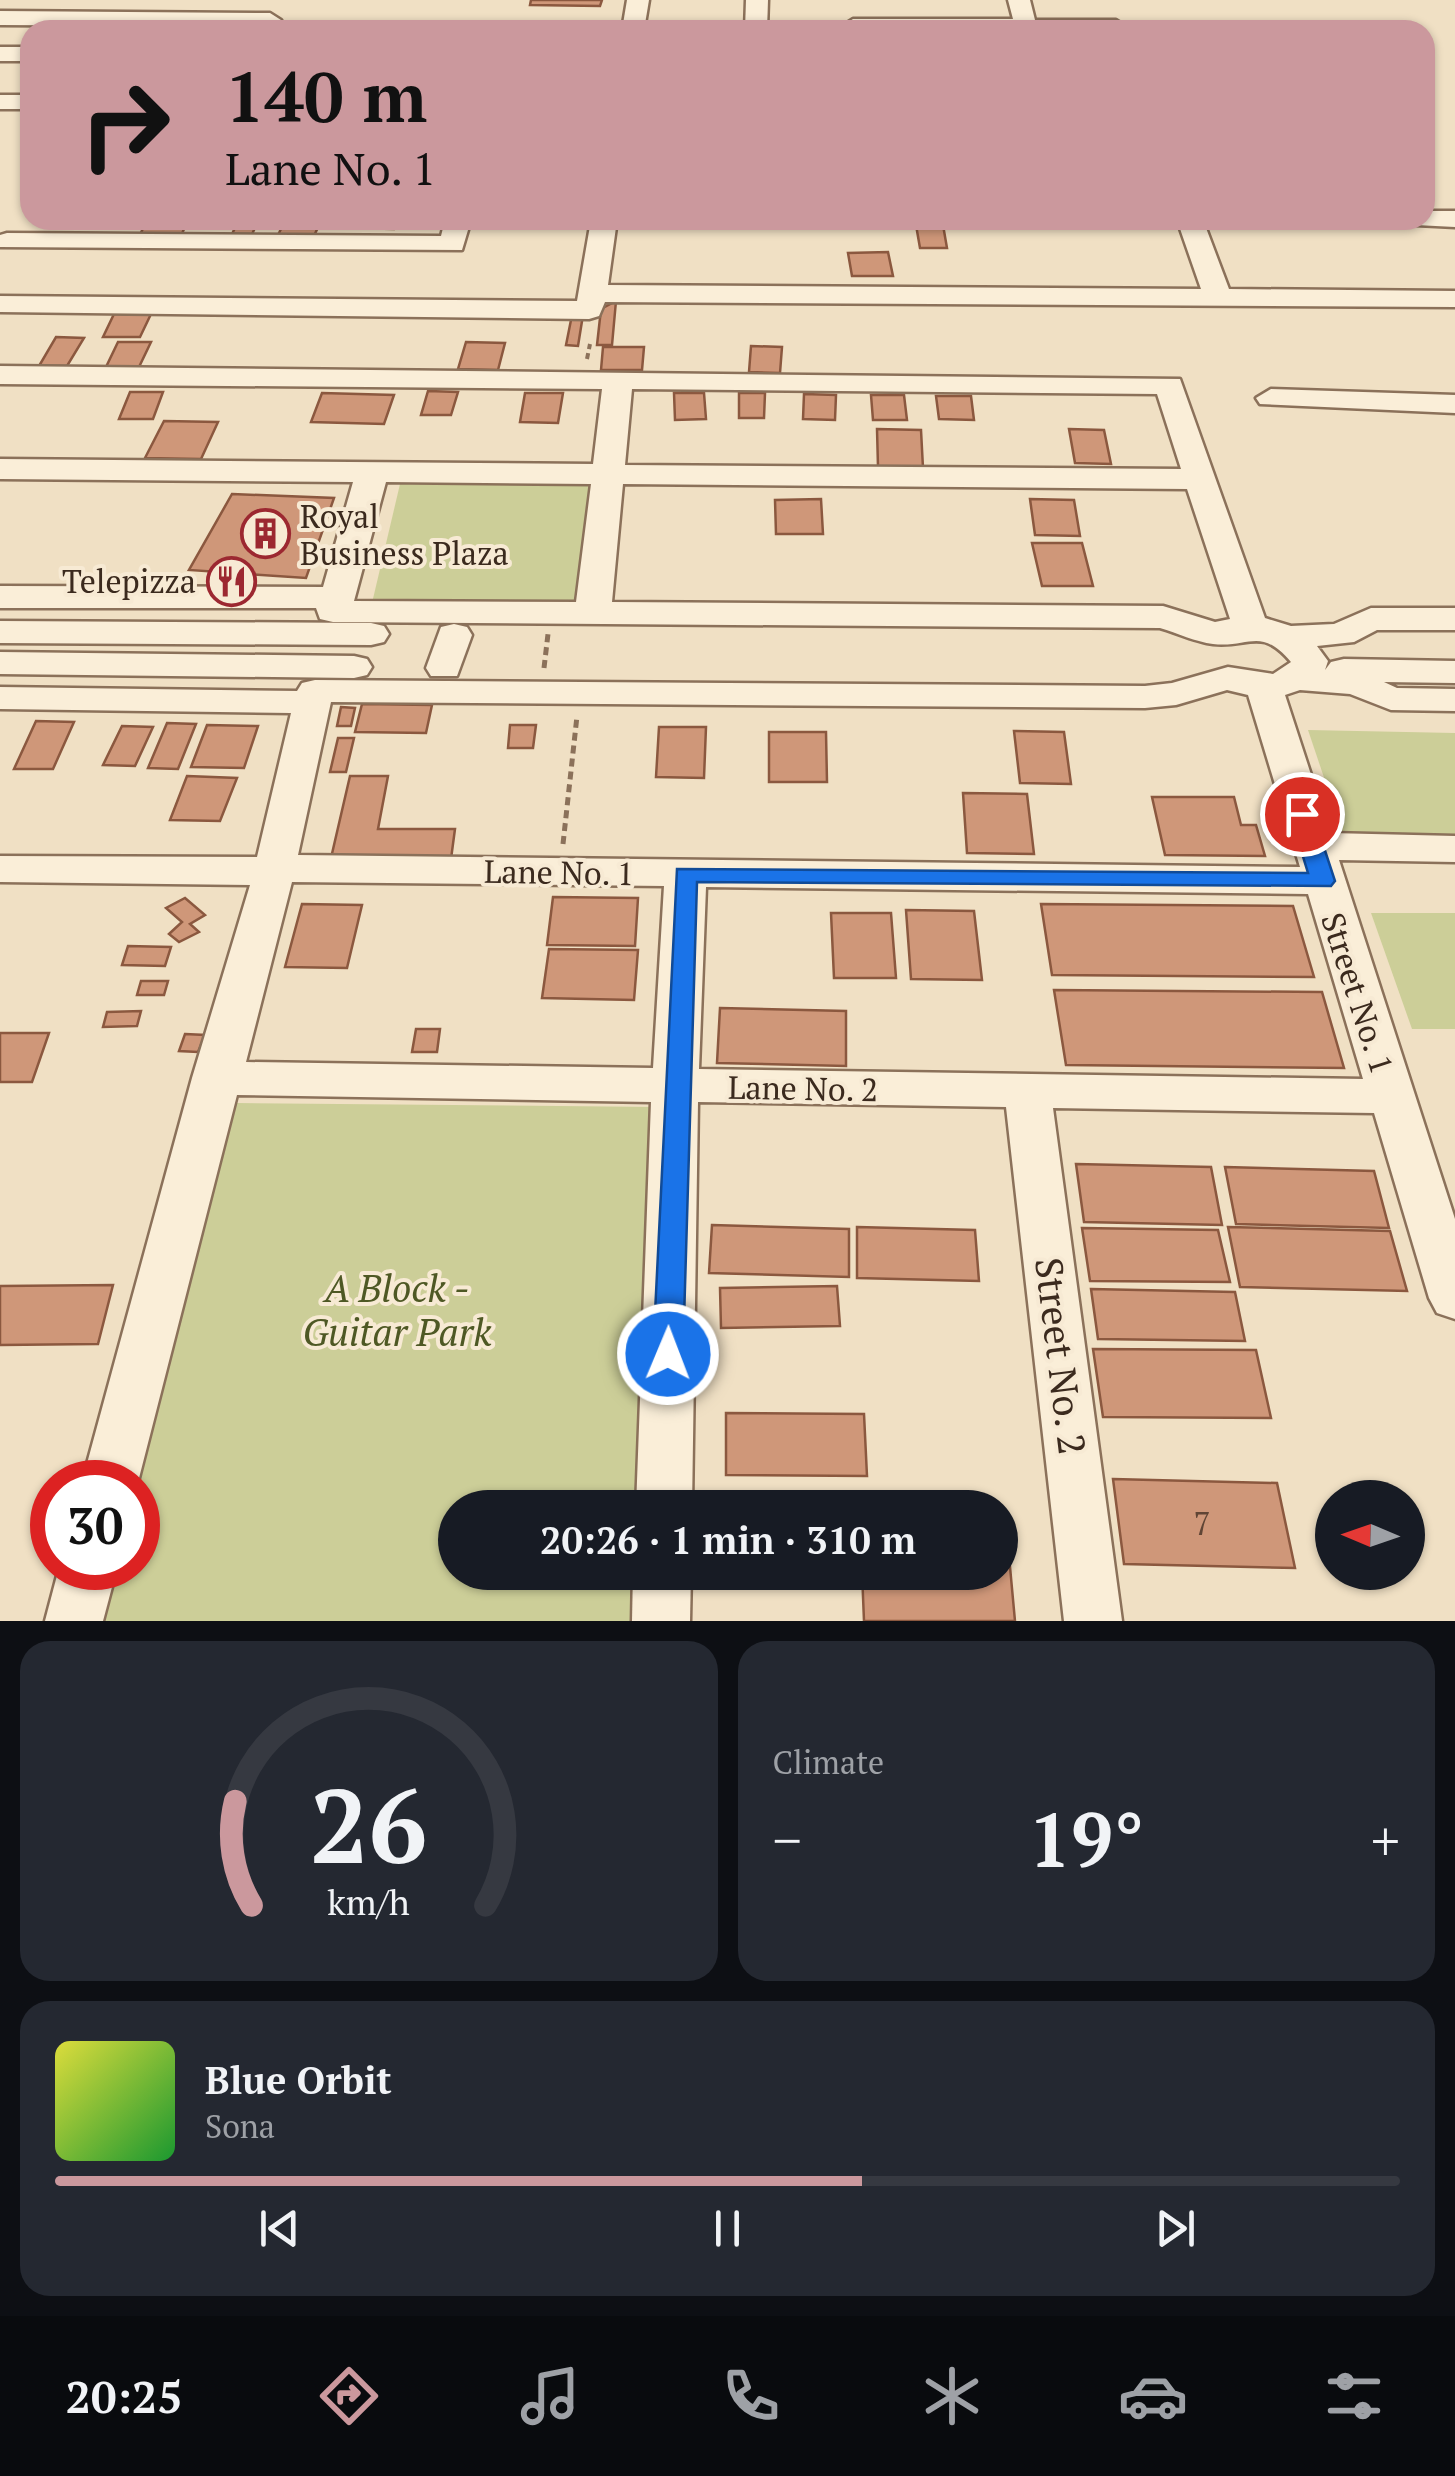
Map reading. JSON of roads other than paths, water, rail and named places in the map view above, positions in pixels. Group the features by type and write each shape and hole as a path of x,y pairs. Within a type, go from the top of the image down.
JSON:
{"street":[{"path":"0,18 29,20"},
{"path":"590,344 595,314 592,295 602,230"},
{"path":"1194,230 1216,292"},
{"path":"9,234 455,232 436,307"},
{"path":"0,304 436,307 592,295 1455,288"},
{"path":"1216,292 1455,298"},
{"path":"0,375 618,382 593,612"},
{"name":"Street No. 1","path":"618,382 1170,385 1455,1298"},
{"path":"1271,398 1455,404"},
{"path":"0,469 370,478"},
{"path":"0,480 608,475 1201,479"},
{"path":"370,478 333,611 546,652 580,693 1145,697 1176,694 1258,657 1342,634 1371,619 1455,619"},
{"path":"0,598 337,598"},
{"path":"0,698 313,696 546,652 593,612 1163,617 1258,657 1358,682 1391,699 1455,700"},
{"path":"0,632 449,651 1258,657 1455,672"},
{"path":"1258,657 1455,644"},
{"path":"0,663 449,651"},
{"path":"116,1460 275,868 313,696"},
{"name":"Lane No. 1","path":"275,868 686,874 1317,864 1455,849"},
{"path":"0,852 256,854 275,868"},
{"path":"0,870 247,872 275,868"},
{"path":"664,1490 675,1086 686,874"},
{"name":"Lane No. 2","path":"216,1078 1391,1096"},
{"name":"Street No. 2","path":"1028,1092 1093,1621"},
{"path":"74,1621 82,1590"},
{"path":"661,1621 662,1590"}],"place":[{"name":"Royal Business Plaza","path":"265,534"},
{"name":"Telepizza","path":"231,581"}],"park label":[{"name":"A Block - Guitar Park","path":"397,1310"}]}
